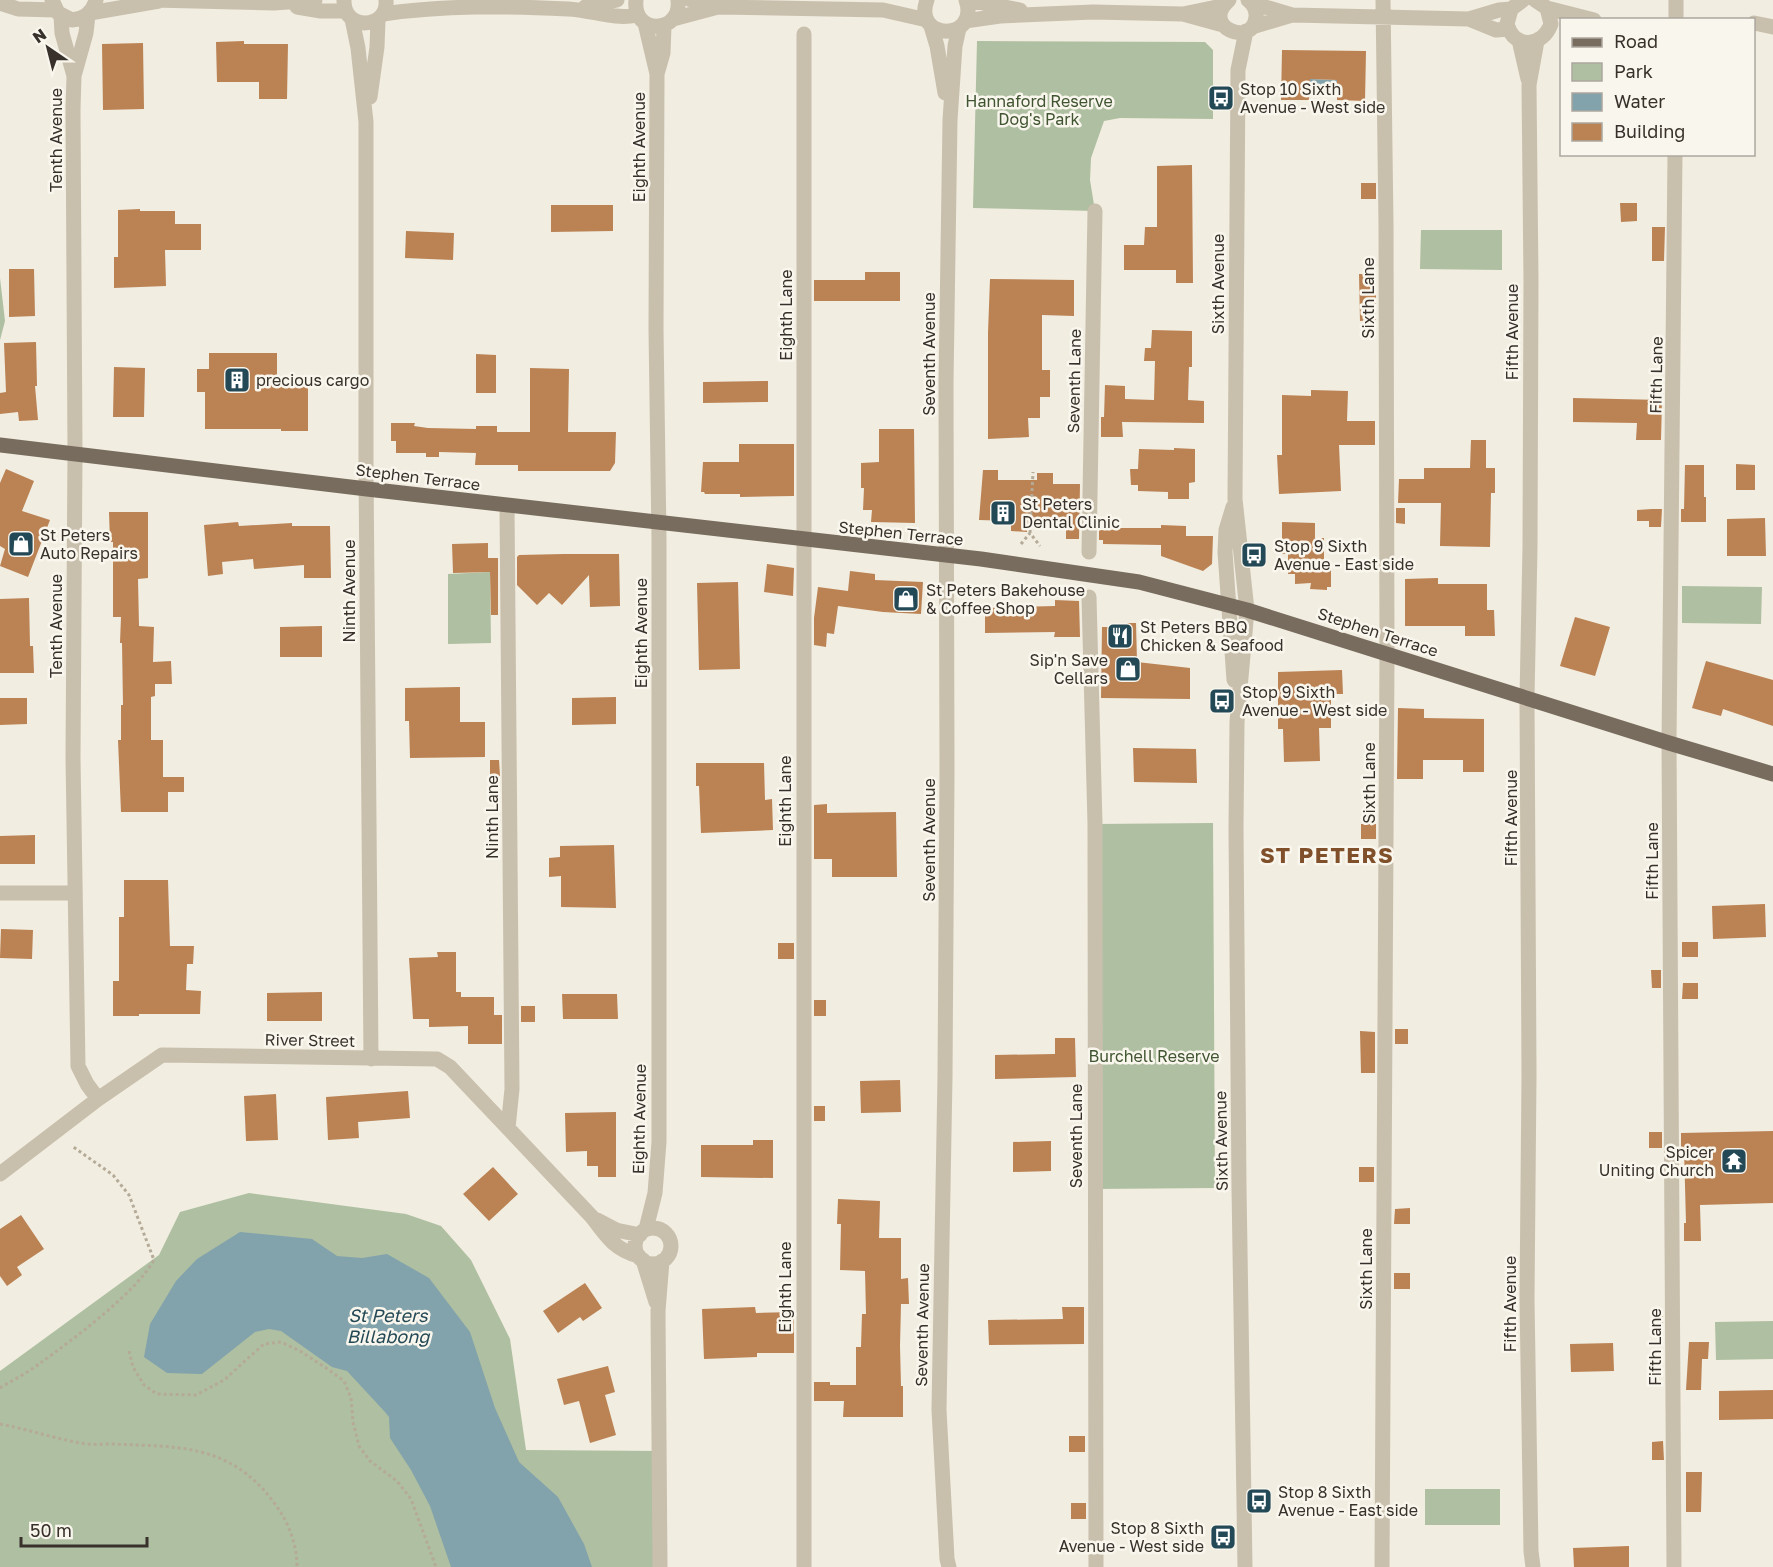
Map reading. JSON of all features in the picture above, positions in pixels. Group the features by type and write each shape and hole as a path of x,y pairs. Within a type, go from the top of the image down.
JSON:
{"main road":[{"name":"Stephen Terrace","path":"0,444 507,506 947,556 1139,582 1228,604 1670,744 1773,774"}],"street":[{"path":"0,3 18,9 56,9 72,20 91,9 156,1 274,3 315,0"},
{"path":"414,0 468,8"},
{"path":"577,9 617,0"},
{"name":"Eighth Avenue","path":"649,1231 659,1142 657,74 669,22 678,8 678,0"},
{"path":"691,0 718,7 883,10 927,0"},
{"name":"Seventh Avenue","path":"927,0 925,7 938,46 950,120"},
{"path":"967,0 1040,14"},
{"name":"Seventh Avenue","path":"947,1564 939,1410 945,1077 946,383 950,120 955,46 968,14 967,0"},
{"name":"Sixth Lane","path":"1382,1567 1388,654 1383,0"},
{"path":"1676,0 1676,18"},
{"path":"1250,1 1292,15 1469,19 1519,2"},
{"name":"Sixth Avenue","path":"1244,1565 1236,841 1238,722 1247,610 1235,499 1238,70 1249,29 1256,18 1250,1"},
{"path":"1183,14 1227,2"},
{"name":"Sixth Avenue","path":"1227,2 1220,16 1226,28 1238,70"},
{"name":"Fifth Avenue","path":"1519,2 1507,19 1529,85 1527,1299 1533,1567"},
{"path":"1539,2 1588,18"},
{"name":"Fifth Avenue","path":"1529,85 1549,35 1551,24 1539,2"},
{"path":"274,3 321,11 347,10 362,23 370,23 382,11 510,6 577,9 624,18 639,13 654,27 718,7"},
{"path":"883,10 929,23 945,32 952,31 962,24 1000,16 1040,14 1093,6 1183,14 1226,28 1234,33 1292,15"},
{"name":"Tenth Avenue","path":"56,9 74,76 74,893 78,1066 98,1099"},
{"name":"Tenth Avenue","path":"74,76 87,33 91,9"},
{"name":"Ninth Avenue","path":"347,10 358,48 366,122 370,1059"},
{"name":"Ninth Avenue","path":"366,122 382,11"},
{"name":"Eighth Avenue","path":"639,13 657,74"},
{"path":"1755,22 1773,18"},
{"path":"1469,19 1532,42 1549,35"},
{"path":"1755,22 1773,27"},
{"name":"Eighth Lane","path":"804,34 804,1567"},
{"name":"Fifth Lane","path":"1674,1567 1670,744 1675,156"},
{"name":"Seventh Lane","path":"1089,552 1095,212"},
{"name":"Sixth Avenue","path":"1235,499 1226,530 1228,604 1238,722"},
{"name":"Ninth Lane","path":"507,506 512,1089 508,1128"},
{"name":"Seventh Lane","path":"1089,597 1095,824 1096,1567"},
{"path":"0,893 74,893"},
{"name":"River Street","path":"0,1174 98,1099 162,1055 428,1059 444,1062 592,1217 609,1241 641,1258"},
{"name":"River Street","path":"592,1217 616,1230 649,1231"},
{"path":"641,1258 650,1263 662,1261 669,1255 671,1244 668,1235 649,1231 636,1247 658,1311"},
{"path":"660,1567 658,1311 662,1261"},
{"name":"Fifth Avenue","path":"1526,1567 1531,1551"}],"path":[{"path":"1021,544 1030,533 1033,472"},
{"path":"1030,533 1040,546"},
{"path":"0,1388 39,1365 110,1308 147,1272 154,1260 129,1195 112,1175 72,1146"},
{"path":"129,1351 133,1367 144,1385 157,1394 196,1395 224,1380 264,1344 281,1342 326,1368 344,1381 351,1398 353,1422 359,1446 370,1461 397,1480 411,1499 436,1567"},
{"path":"0,1424 81,1443 172,1447 212,1454 252,1478 282,1513 292,1536 297,1554 297,1567"}],"green space":[{"name":"Hannaford Reserve Dog's Park","path":"977,41 1205,42 1213,50 1213,119 1120,118 1104,121 1091,158 1090,180 1095,211 973,208"},
{"path":"1421,230 1502,230 1502,270 1420,269"},
{"path":"0,278 5,321 0,340"},
{"path":"490,572 491,643 448,644 448,574"},
{"path":"1682,586 1762,587 1761,624 1682,623"},
{"name":"Burchell Reserve","path":"1213,823 1215,1188 1094,1189 1095,824"},
{"path":"249,1193 406,1214 441,1226 471,1260 510,1339 526,1450 660,1451 656,1567 0,1567 0,1371 159,1255 180,1212"},
{"path":"1773,1321 1773,1359 1716,1360 1715,1322"},
{"path":"1425,1489 1500,1489 1500,1525 1425,1525"}],"water":[{"path":"1310,79 1337,80 1337,97 1309,95"},
{"name":"St Peters Billabong","path":"240,1232 312,1239 337,1256 362,1258 387,1254 429,1278 470,1332 495,1408 519,1462 558,1497 584,1544 592,1567 451,1567 430,1506 411,1470 390,1438 389,1417 347,1371 332,1367 281,1331 269,1329 255,1332 202,1374 167,1373 144,1357 150,1324 176,1281 197,1259"}],"building":[{"path":"244,41 244,44 288,44 287,99 259,99 259,82 217,82 216,42"},
{"path":"143,43 144,109 103,110 102,44"},
{"path":"1282,50 1366,51 1365,101 1337,100 1337,80 1310,79 1309,100 1281,100"},
{"path":"1192,165 1193,283 1176,283 1176,270 1124,270 1124,245 1144,245 1145,227 1157,227 1157,166"},
{"path":"1361,183 1376,183 1376,199 1361,199"},
{"path":"1620,203 1637,203 1637,221 1621,222"},
{"path":"551,205 613,205 613,231 551,232"},
{"path":"140,209 140,211 175,211 175,224 201,224 201,250 165,250 166,286 114,288 114,257 118,257 118,210"},
{"path":"1652,227 1665,227 1664,261 1652,261"},
{"path":"406,231 454,233 453,260 405,258"},
{"path":"9,269 34,269 35,316 9,317"},
{"path":"865,272 900,272 900,301 814,301 814,280 865,280"},
{"path":"1359,274 1376,274 1376,320 1360,321"},
{"path":"990,279 1074,280 1074,316 1042,315 1042,370 1050,370 1050,397 1040,397 1040,418 1028,418 1029,437 988,439"},
{"path":"1152,330 1192,331 1192,367 1189,367 1188,400 1204,401 1204,423 1122,422 1123,437 1101,437 1105,385 1125,386 1125,399 1154,400 1155,361 1144,361 1145,348 1151,348"},
{"path":"36,342 37,386 35,386 38,420 19,421 18,412 0,414 0,393 6,392 4,343"},
{"name":"precious cargo","path":"209,353 277,353 277,384 308,383 308,431 205,429 205,392 197,392 197,369 209,369"},
{"path":"476,354 496,355 496,393 476,393"},
{"path":"114,367 145,368 144,417 113,417"},
{"path":"530,368 569,369 568,432 616,432 615,463 610,471 518,471 518,465 475,465 476,453 439,452 439,457 426,457 426,453 396,453 396,441 391,441 391,423 415,423 414,426 428,428 476,429 476,426 497,426 497,432 530,432"},
{"path":"768,381 768,402 703,403 703,382"},
{"path":"1311,390 1348,391 1347,421 1375,421 1375,445 1339,445 1341,491 1279,494 1277,455 1282,455 1282,395 1311,396"},
{"path":"1573,398 1662,400 1661,440 1636,440 1637,423 1573,422"},
{"path":"879,429 914,429 915,523 871,522 872,510 863,510 864,488 861,488 861,463 879,462"},
{"path":"1471,440 1486,440 1486,468 1495,468 1495,493 1491,493 1490,547 1440,546 1441,503 1398,503 1399,479 1424,479 1424,468 1470,468"},
{"path":"739,444 794,444 794,496 740,497 740,494 701,492 703,462 739,462"},
{"path":"1174,448 1195,449 1195,482 1189,483 1189,499 1168,499 1168,492 1138,491 1138,485 1131,485 1130,469 1138,469 1139,449 1174,450"},
{"path":"1736,464 1755,465 1755,490 1736,490"},
{"path":"1685,465 1704,465 1706,522 1681,522 1681,509 1684,509"},
{"name":"St Peters Auto Repairs","path":"6,469 34,481 22,511 50,520 28,577 0,566 5,549 0,546 0,483"},
{"path":"983,470 998,470 998,480 1037,480 1037,473 1053,473 1053,484 1080,484 1079,539 1066,539 1066,528 1027,527 1027,532 1011,531 1011,521 979,520"},
{"path":"1396,508 1405,508 1405,524 1396,523"},
{"path":"1662,509 1661,527 1649,527 1649,521 1637,521 1637,510"},
{"path":"109,512 148,512 148,578 138,579 139,626 154,627 153,662 171,661 172,684 155,684 155,696 151,697 151,740 163,740 163,777 184,777 184,792 168,792 168,812 121,812 118,740 121,740 121,705 123,705 121,617 113,617 113,542 110,542"},
{"path":"1765,518 1766,556 1727,556 1727,519"},
{"path":"238,522 239,526 292,523 292,526 330,526 331,578 304,578 304,565 254,569 253,559 222,562 223,574 208,576 204,525"},
{"path":"1282,522 1315,523 1315,538 1324,538 1324,560 1331,561 1331,587 1327,587 1327,590 1310,589 1311,583 1295,584 1295,574 1288,574 1288,554 1282,554"},
{"path":"1161,525 1186,526 1186,536 1213,536 1212,564 1203,571 1161,556 1161,545 1103,544 1103,540 1099,540 1099,528 1161,528"},
{"path":"488,543 488,558 498,558 498,615 491,615 490,572 453,573 452,544"},
{"path":"619,554 620,606 590,607 589,575 562,605 549,593 537,605 517,585 517,557 519,555"},
{"path":"767,564 794,568 793,596 764,592"},
{"path":"850,571 875,574 875,580 923,582 921,614 838,606 834,634 827,633 826,647 814,645 814,618 818,587 848,591"},
{"path":"1438,578 1438,584 1487,584 1487,610 1494,610 1495,636 1465,636 1465,626 1405,626 1405,579"},
{"path":"738,582 740,669 699,670 697,583"},
{"path":"29,598 30,646 33,646 34,673 0,673 0,599"},
{"path":"1055,600 1079,601 1080,637 1054,637 1055,632 985,633 985,608 1055,606"},
{"path":"1575,617 1610,627 1595,676 1560,666"},
{"path":"1121,623 1136,623 1137,662 1190,668 1190,699 1101,698 1102,627 1121,627"},
{"path":"322,626 322,657 280,657 280,627"},
{"path":"1706,661 1773,680 1773,726 1723,709 1721,716 1692,708"},
{"path":"1342,670 1343,694 1331,694 1331,728 1319,728 1320,761 1284,762 1283,729 1278,729 1278,672"},
{"path":"460,687 460,722 485,722 485,757 410,758 409,721 405,721 405,688"},
{"path":"616,697 616,724 572,725 572,698"},
{"path":"0,698 27,698 27,724 0,725"},
{"path":"1398,708 1424,709 1424,718 1484,719 1484,772 1463,772 1463,760 1423,760 1423,779 1397,779"},
{"path":"1133,748 1196,749 1197,783 1134,782"},
{"path":"490,760 499,760 500,776 490,776"},
{"path":"696,763 764,763 765,800 772,799 773,830 701,833"},
{"path":"827,804 827,813 896,812 897,877 832,877 832,859 814,859 814,805"},
{"path":"1361,824 1376,824 1376,839 1361,839"},
{"path":"35,835 35,864 0,864 0,836"},
{"path":"614,845 616,908 561,907 561,876 549,877 549,858 560,857 560,846"},
{"path":"124,880 168,880 170,946 194,946 193,964 187,964 186,990 201,991 200,1014 113,1016 113,981 119,981 119,917 124,917"},
{"path":"1765,904 1766,937 1713,939 1712,906"},
{"path":"1,929 33,930 32,959 0,958"},
{"path":"1682,942 1698,942 1698,957 1682,957"},
{"path":"778,943 794,943 794,959 778,959"},
{"path":"437,952 456,952 456,992 461,992 461,997 494,997 494,1015 502,1015 502,1044 468,1044 468,1026 429,1027 429,1019 413,1019 409,958 438,957"},
{"path":"1651,970 1661,970 1661,988 1652,988"},
{"path":"1683,983 1698,983 1698,999 1682,999"},
{"path":"322,992 322,1021 267,1021 267,993"},
{"path":"562,994 617,994 618,1019 563,1019"},
{"path":"814,1000 826,1000 826,1016 814,1016"},
{"path":"521,1006 535,1006 535,1022 521,1022"},
{"path":"1395,1029 1408,1029 1408,1044 1395,1044"},
{"path":"1360,1031 1375,1032 1375,1073 1361,1073"},
{"path":"1055,1038 1075,1038 1076,1077 995,1079 995,1055 1055,1054"},
{"path":"900,1080 901,1112 861,1113 860,1081"},
{"path":"408,1091 410,1118 358,1122 359,1138 328,1140 326,1097"},
{"path":"276,1094 278,1140 246,1141 244,1096"},
{"path":"814,1106 825,1106 825,1121 814,1121"},
{"path":"616,1112 616,1177 598,1177 598,1166 587,1166 587,1151 566,1152 565,1113"},
{"path":"1773,1131 1773,1203 1700,1205 1701,1241 1684,1241 1684,1223 1686,1223 1684,1148 1681,1148 1681,1133"},
{"path":"1649,1132 1662,1132 1662,1148 1649,1148"},
{"path":"753,1140 773,1140 773,1178 701,1177 701,1145 753,1145"},
{"path":"1051,1141 1051,1171 1013,1172 1013,1142"},
{"path":"493,1167 518,1194 489,1221 463,1194"},
{"path":"1359,1167 1374,1167 1374,1182 1359,1182"},
{"path":"838,1199 880,1201 879,1238 901,1238 901,1279 908,1278 909,1304 901,1304 903,1417 843,1417 844,1401 814,1401 814,1382 830,1382 830,1385 856,1385 856,1347 861,1347 862,1314 866,1314 865,1271 840,1270 841,1224 837,1224"},
{"path":"1410,1208 1410,1224 1394,1224 1395,1209"},
{"path":"21,1215 44,1249 17,1267 22,1275 7,1286 0,1276 0,1229"},
{"path":"1394,1273 1410,1273 1410,1289 1394,1289"},
{"path":"585,1283 602,1308 583,1321 580,1317 558,1333 543,1311"},
{"path":"755,1307 756,1313 794,1312 794,1353 757,1353 757,1357 704,1359 702,1309"},
{"path":"1062,1307 1084,1307 1084,1344 989,1345 988,1320 1063,1319"},
{"path":"1654,1316 1663,1316 1663,1331 1654,1331"},
{"path":"1689,1342 1709,1342 1708,1359 1702,1359 1701,1390 1686,1390"},
{"path":"1613,1343 1614,1371 1571,1372 1570,1344"},
{"path":"608,1366 615,1392 605,1395 616,1435 590,1443 579,1401 564,1405 557,1379"},
{"path":"1773,1390 1773,1419 1719,1420 1719,1391"},
{"path":"1069,1436 1085,1436 1085,1452 1069,1452"},
{"path":"1663,1441 1664,1460 1652,1460 1652,1442"},
{"path":"1686,1472 1702,1472 1701,1512 1686,1512"},
{"path":"1071,1503 1086,1503 1086,1519 1071,1519"},
{"path":"1629,1546 1629,1567 1574,1567 1573,1548"}],"place":[{"name":"Stop 10 Sixth Avenue - West side","path":"1221,98"},
{"name":"precious cargo","path":"237,380"},
{"name":"St Peters Dental Clinic","path":"1003,513"},
{"name":"St Peters Auto Repairs","path":"21,544"},
{"name":"Stop 9 Sixth Avenue - East side","path":"1254,555"},
{"name":"St Peters Bakehouse & Coffee Shop","path":"906,599"},
{"name":"St Peters BBQ Chicken & Seafood","path":"1120,636"},
{"name":"Sip'n Save Cellars","path":"1128,669"},
{"name":"Stop 9 Sixth Avenue - West side","path":"1222,701"},
{"name":"Spicer Uniting Church","path":"1734,1161"},
{"name":"Stop 8 Sixth Avenue - East side","path":"1259,1501"},
{"name":"Stop 8 Sixth Avenue - West side","path":"1223,1537"}],"district":[{"name":"ST PETERS","path":"1327,854"}]}
